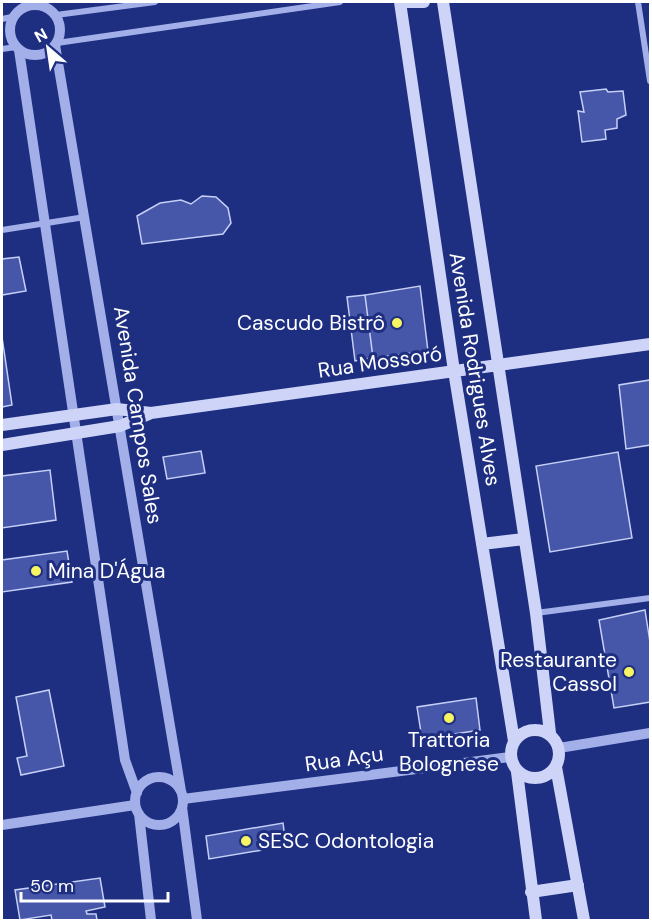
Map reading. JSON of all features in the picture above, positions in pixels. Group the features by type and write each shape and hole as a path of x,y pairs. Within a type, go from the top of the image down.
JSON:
{"main road":[{"name":"Avenida Rodrigues Alves","path":"400,2 454,371 514,741"},
{"path":"408,2 424,2"},
{"name":"Avenida Rodrigues Alves","path":"442,2 536,613 550,733"},
{"name":"Rua Mossoró","path":"2,425 117,409 151,413 651,344"},
{"name":"Rua Mossoró","path":"2,445 78,435 120,426 151,413"},
{"path":"482,544 524,539"},
{"path":"536,921 517,772 510,757 514,741 530,730 550,733 559,748 556,767 584,921"},
{"path":"517,772 525,777 542,778 556,767"},
{"path":"531,892 578,885"}],"street":[{"path":"11,2 9,34 18,49 46,223 124,760 137,793 137,810 151,921"},
{"path":"9,18 18,10 32,4 54,10 155,2"},
{"path":"2,50 18,49 39,55 56,44 340,2"},
{"path":"638,2 651,81"},
{"path":"54,10 60,27 56,44"},
{"name":"Avenida Campos Sales","path":"56,44 182,799 197,921"},
{"path":"2,230 85,216"},
{"path":"536,613 651,598"},
{"path":"559,748 651,733"},
{"name":"Rua Açu","path":"182,799 510,757"},
{"path":"137,793 147,781 162,777 170,780 182,799 174,820 167,824 151,824 137,810"},
{"path":"2,825 137,810"}],"building":[{"path":"606,89 608,92 623,91 626,115 617,119 617,128 605,130 606,139 582,142 578,111 584,112 580,92"},
{"path":"202,196 216,197 228,208 231,223 223,234 142,244 137,216 160,203 181,200 191,204"},
{"path":"19,257 26,291 2,295 2,259"},
{"name":"Cascudo Bistrô","path":"420,286 428,351 373,358 365,295"},
{"path":"365,295 373,358 355,361 347,297"},
{"path":"2,337 12,405 2,407"},
{"path":"650,380 650,445 626,449 619,385"},
{"path":"201,451 205,473 167,479 163,457"},
{"path":"618,452 632,538 550,552 536,466"},
{"path":"50,470 56,520 2,528 2,476"},
{"name":"Mina D'Água","path":"67,551 72,582 2,592 2,560"},
{"name":"Restaurante Cassol","path":"645,610 650,642 650,702 614,708 599,620"},
{"path":"49,690 64,766 21,775 17,758 27,756 16,697"},
{"name":"Trattoria Bolognese","path":"476,698 480,730 422,739 417,707"},
{"name":"SESC Odontologia","path":"283,823 286,846 209,859 206,836"},
{"path":"100,878 105,907 86,911 87,914 96,914 97,920 52,920 51,915 20,920 15,890"}],"place":[{"name":"Cascudo Bistrô","path":"397,323"},
{"name":"Mina D'Água","path":"36,571"},
{"name":"Restaurante Cassol","path":"629,672"},
{"name":"Trattoria Bolognese","path":"449,718"},
{"name":"SESC Odontologia","path":"246,841"}]}
